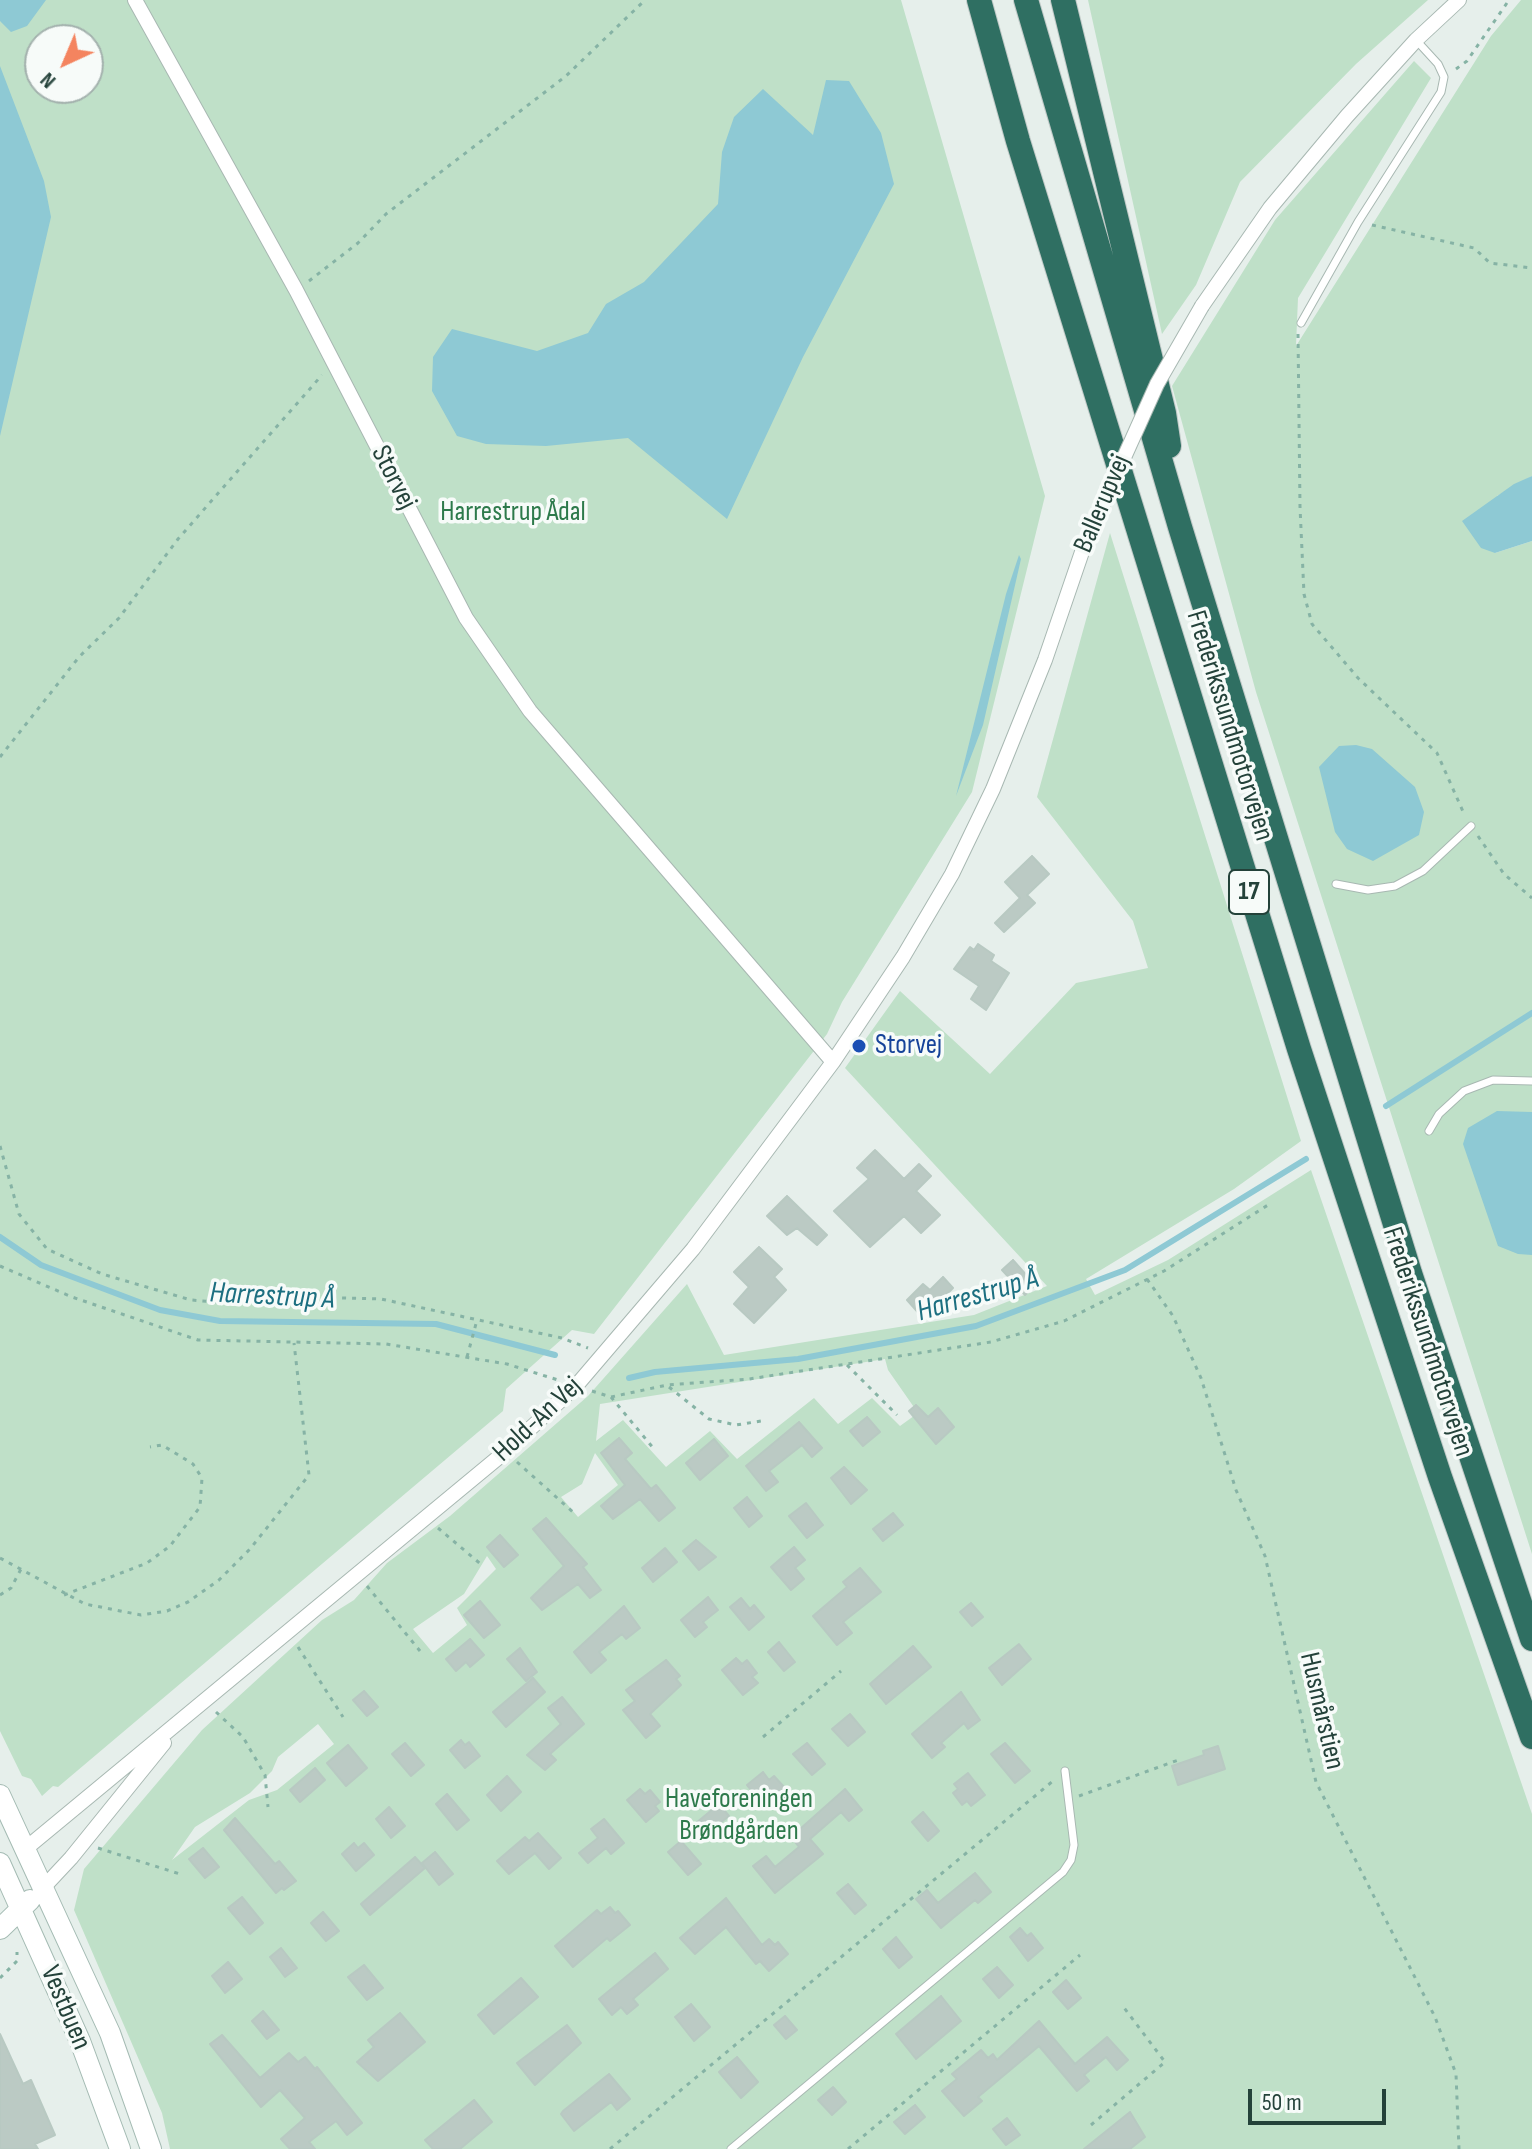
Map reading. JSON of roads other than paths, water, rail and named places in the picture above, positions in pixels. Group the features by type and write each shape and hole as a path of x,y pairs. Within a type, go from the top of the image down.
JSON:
{"highway":[{"name":"Frederikssundmotorvejen","path":"977,0 1294,1034 1440,1477 1532,1737"},
{"name":"Frederikssundmotorvejen","path":"1026,0 1180,527 1410,1273 1532,1639"},
{"path":"1063,0 1164,413 1180,527"}],"street":[{"name":"Storvej","path":"135,0 296,290 466,618 530,711 833,1062"},
{"name":"Ballerupvej","path":"833,1062 903,957 961,855 993,789 1045,660 1083,549 1157,384 1202,306 1270,208 1416,40 1459,0"},
{"name":"Hold-An Vej","path":"1,1869 505,1452 576,1386 693,1249 833,1062"},
{"name":"Hold-An Vej","path":"0,1929 83,1844 182,1720"},
{"name":"Vestbuen","path":"0,1795 110,2033 151,2149"},
{"name":"Vestbuen","path":"1,1869 80,2041 120,2149"}],"lane":[{"path":"1301,323 1358,222 1441,92 1444,77 1438,64 1416,40"},
{"path":"1336,884 1368,890 1395,886 1423,871 1471,826"},
{"path":"1429,1131 1439,1114 1464,1091 1493,1080 1532,1081"},
{"path":"731,2149 1063,1872 1071,1860 1074,1845 1065,1771"}],"water":[{"path":"0,0 46,0 24,27 11,32 0,21"},
{"path":"0,66 44,181 51,217 0,436"},
{"path":"826,80 849,81 881,133 894,184 803,357 727,519 628,438 546,446 486,444 457,436 432,391 433,357 452,329 537,351 588,333 606,304 644,282 718,204 722,152 734,117 763,89 813,135"},
{"path":"1532,476 1532,541 1495,553 1481,548 1462,521 1514,484"},
{"path":"1019,555 1021,559 983,725 956,796 1006,594"},
{"path":"1356,745 1372,749 1415,787 1424,812 1419,835 1373,861 1347,849 1335,832 1319,767 1339,746"},
{"path":"1497,1111 1532,1112 1532,1255 1518,1254 1498,1246 1463,1144 1468,1128"}],"waterway":[{"name":"Harrestrup Å","path":"1386,1106 1532,1013"},
{"name":"Harrestrup Å","path":"629,1378 655,1372 798,1359 976,1326 1125,1270 1306,1159"},
{"name":"Harrestrup Å","path":"0,1237 41,1265 160,1310 220,1321 436,1324 555,1355"}],"place":[{"name":"Storvej","path":"859,1046"}],"park label":[{"name":"Harrestrup Ådal","path":"513,513"},
{"name":"Haveforeningen Brøndgården","path":"739,1816"}]}
